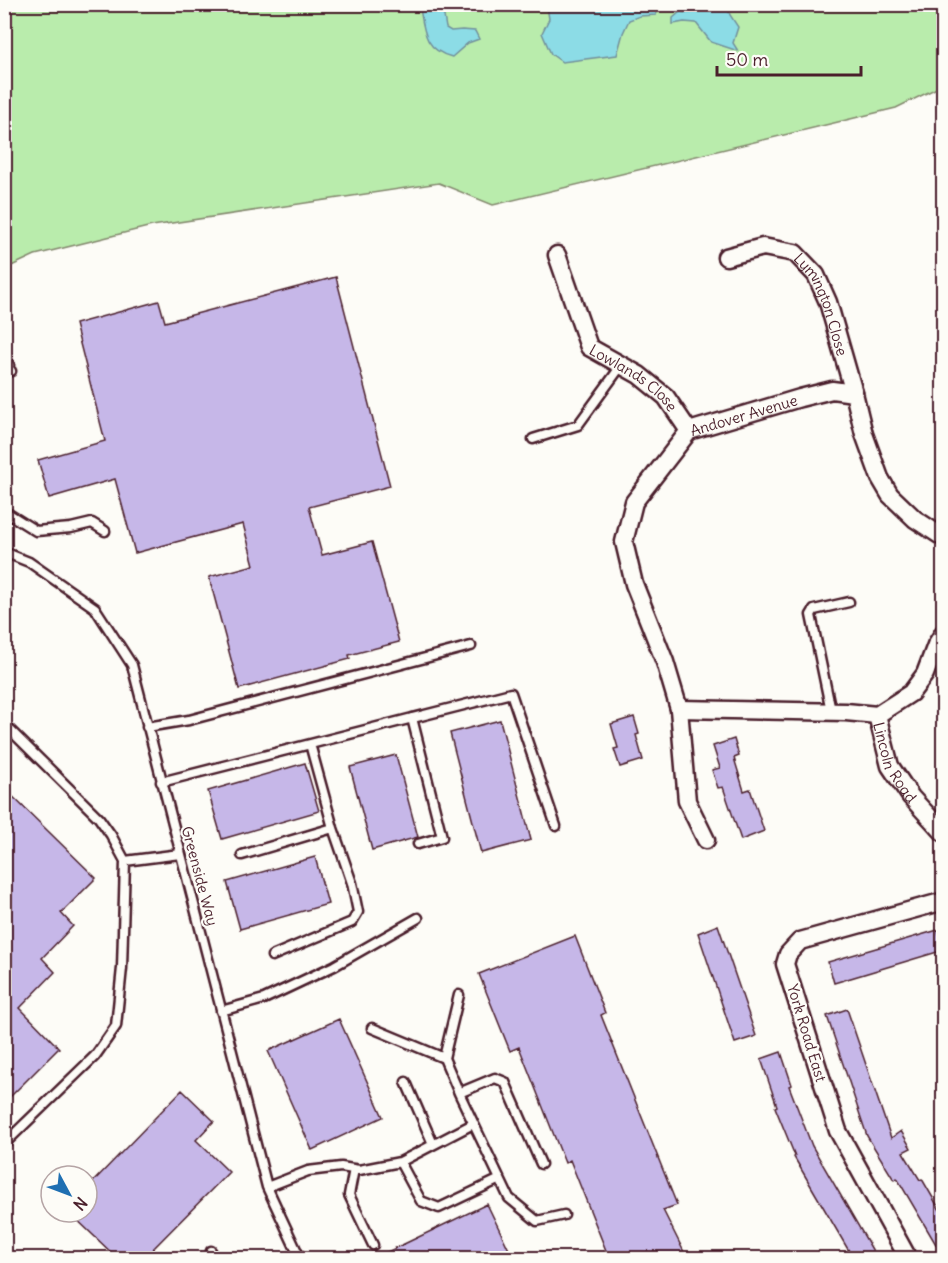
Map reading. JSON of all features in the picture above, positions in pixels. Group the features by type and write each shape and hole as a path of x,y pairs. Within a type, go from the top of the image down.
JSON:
{"street":[{"name":"Lymington Close","path":"726,257 763,247 795,254 816,275 828,302 854,393"},
{"name":"Lowlands Close","path":"557,255 588,347 639,375 666,397 689,432"},
{"name":"Andover Avenue","path":"705,840 687,801 679,709 665,662 634,584 624,542 634,502 689,432 832,390 854,393"},
{"path":"854,393 864,434 880,478 890,495 915,519 944,538"},
{"path":"679,709 831,711 877,715 911,693 925,674 936,645 944,632"},
{"name":"Lincoln Road","path":"877,715 891,766 911,797 944,833"},
{"name":"York Road East","path":"908,1258 838,1131 785,964 788,954 800,942 944,901"}],"lane":[{"path":"4,352 8,370"},
{"path":"533,439 578,425 621,366"},
{"path":"4,511 36,531 71,528 92,523 105,531"},
{"name":"Greenside Way","path":"4,552 29,562 95,608 132,666 267,1187 300,1258"},
{"path":"831,711 811,615 814,610 849,602"},
{"path":"147,727 189,720 471,646"},
{"path":"162,782 511,693 556,826"},
{"path":"411,718 442,837 418,844"},
{"path":"4,724 99,818 125,861 122,968 116,1026 95,1056 4,1144"},
{"path":"272,956 352,922 358,912 352,884 333,828 310,744"},
{"path":"242,855 333,828"},
{"path":"125,861 180,854"},
{"path":"221,1011 264,999 334,966 418,918"},
{"path":"459,995 444,1058 473,1124 509,1198 537,1221 564,1215"},
{"path":"372,1028 444,1058"},
{"path":"459,1093 495,1078 505,1082 541,1164"},
{"path":"406,1082 433,1144"},
{"path":"267,1187 308,1172 341,1167 359,1170 400,1162 473,1124"},
{"path":"400,1162 421,1201 439,1208 500,1179"},
{"path":"354,1169 349,1195 373,1245"}],"green space":[{"path":"5,5 943,5 943,85 896,108 493,205 439,183 152,226 35,255 5,269"}],"water":[{"path":"425,4 436,5 444,16 446,28 451,31 475,31 479,39 468,43 452,57 436,50 427,39 423,25 420,8"},
{"path":"632,4 637,8 658,10 656,15 640,16 629,20 617,55 562,62 551,54 542,33 549,19 548,5"},
{"path":"706,5 727,5 738,27 733,43 738,51 711,42 696,23 673,24 673,18 680,12 694,12"}],"building":[{"path":"336,277 390,486 309,507 322,555 372,542 399,642 349,655 350,659 239,689 209,577 254,565 243,524 135,553 115,479 49,498 38,460 105,441 75,324 159,301 165,322"},
{"path":"634,717 643,760 620,767 614,749 618,748 611,724"},
{"path":"500,720 531,840 481,853 450,733"},
{"path":"734,739 739,756 734,758 744,791 750,789 764,831 741,840 723,787 718,788 712,770 720,768 713,746"},
{"path":"396,755 418,837 372,850 350,767"},
{"path":"305,763 319,811 222,839 208,791"},
{"path":"4,788 96,878 61,913 73,926 42,958 55,972 20,1008 59,1048 4,1103"},
{"path":"315,857 328,904 240,929 227,882"},
{"path":"718,925 756,1036 735,1043 698,933"},
{"path":"938,930 944,950 834,983 828,962"},
{"path":"575,936 605,1013 601,1015 677,1205 663,1210 687,1258 609,1258 570,1160 565,1163 519,1047 510,1051 479,974"},
{"path":"847,1009 891,1138 901,1131 911,1148 903,1152 944,1217 944,1258 897,1178 894,1180 867,1136 827,1016"},
{"path":"339,1019 383,1117 312,1150 268,1051"},
{"path":"781,1052 792,1085 789,1086 812,1146 877,1258 853,1258 794,1157 775,1107 777,1106 761,1059"},
{"path":"182,1090 214,1121 196,1140 229,1172 144,1258 117,1258 82,1224 99,1224 99,1176"},
{"path":"487,1204 513,1258 375,1258"}],"waterway":[{"path":"419,4 420,8"}]}
